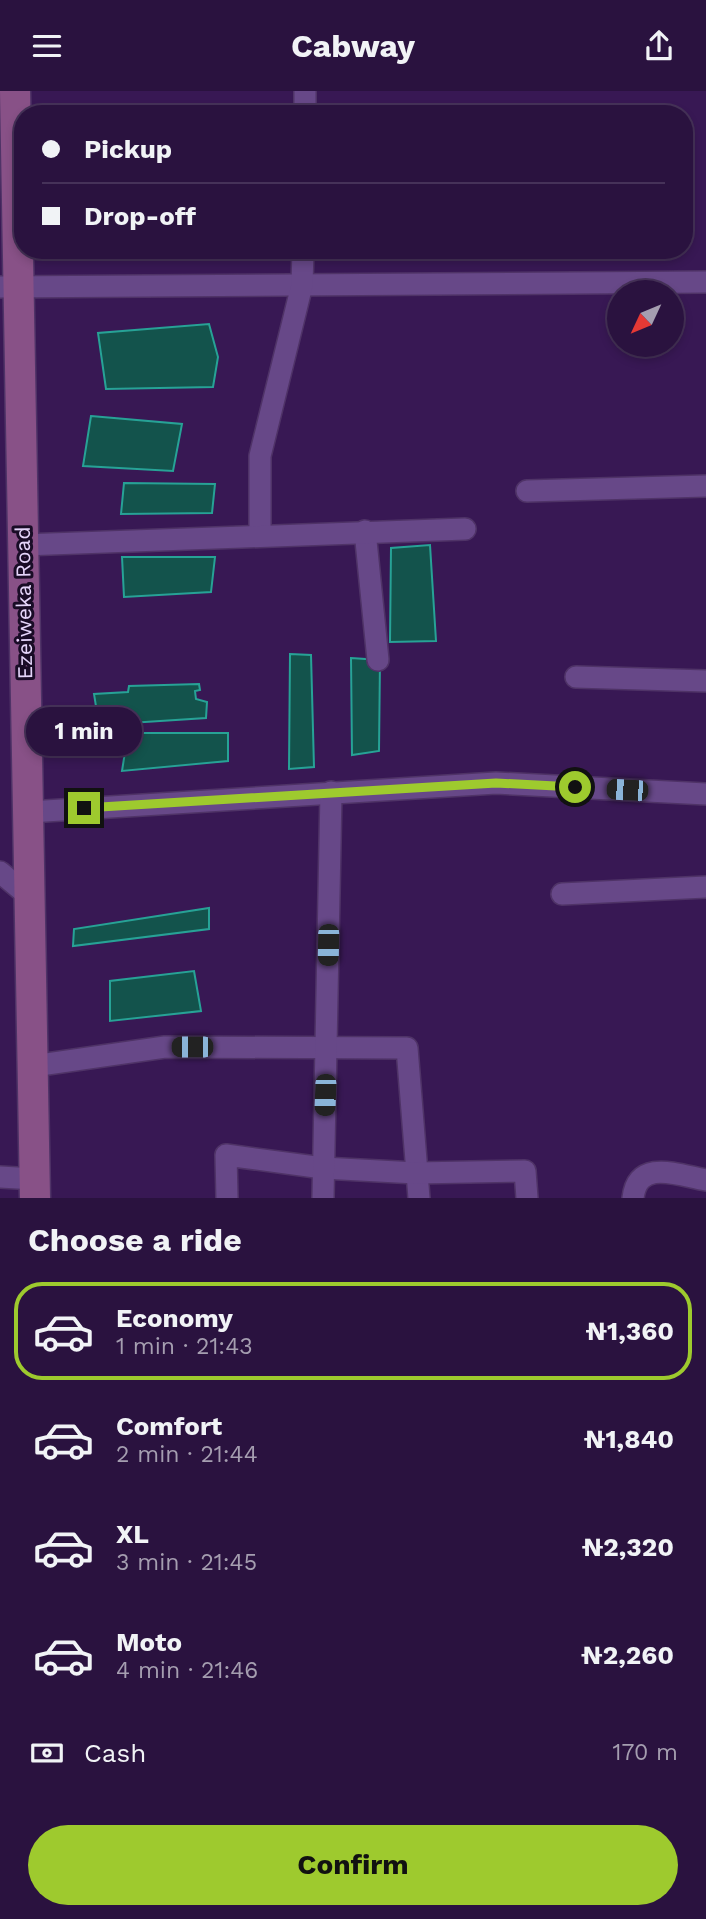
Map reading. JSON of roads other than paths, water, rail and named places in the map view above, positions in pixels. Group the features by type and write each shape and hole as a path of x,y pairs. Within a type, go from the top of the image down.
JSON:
{"main road":[{"name":"Ezeiweka Road","path":"14,130 10,287 23,545 35,1188"}],"street":[{"path":"260,535 260,456 302,285 303,259"},
{"path":"10,287 706,282"},
{"path":"527,491 706,487"},
{"path":"23,545 465,529"},
{"path":"365,531 378,660"},
{"path":"576,677 706,681"},
{"path":"29,812 496,783 706,794"},
{"path":"323,1198 331,792"},
{"path":"0,872 31,898"},
{"path":"562,894 706,887"},
{"path":"33,1066 165,1047 407,1048 419,1198"},
{"path":"227,1198 226,1155 323,1168 416,1173 525,1171 527,1198"},
{"path":"634,1198 635,1184 645,1175 661,1172 706,1180"},
{"path":"0,1177 35,1188"}]}
